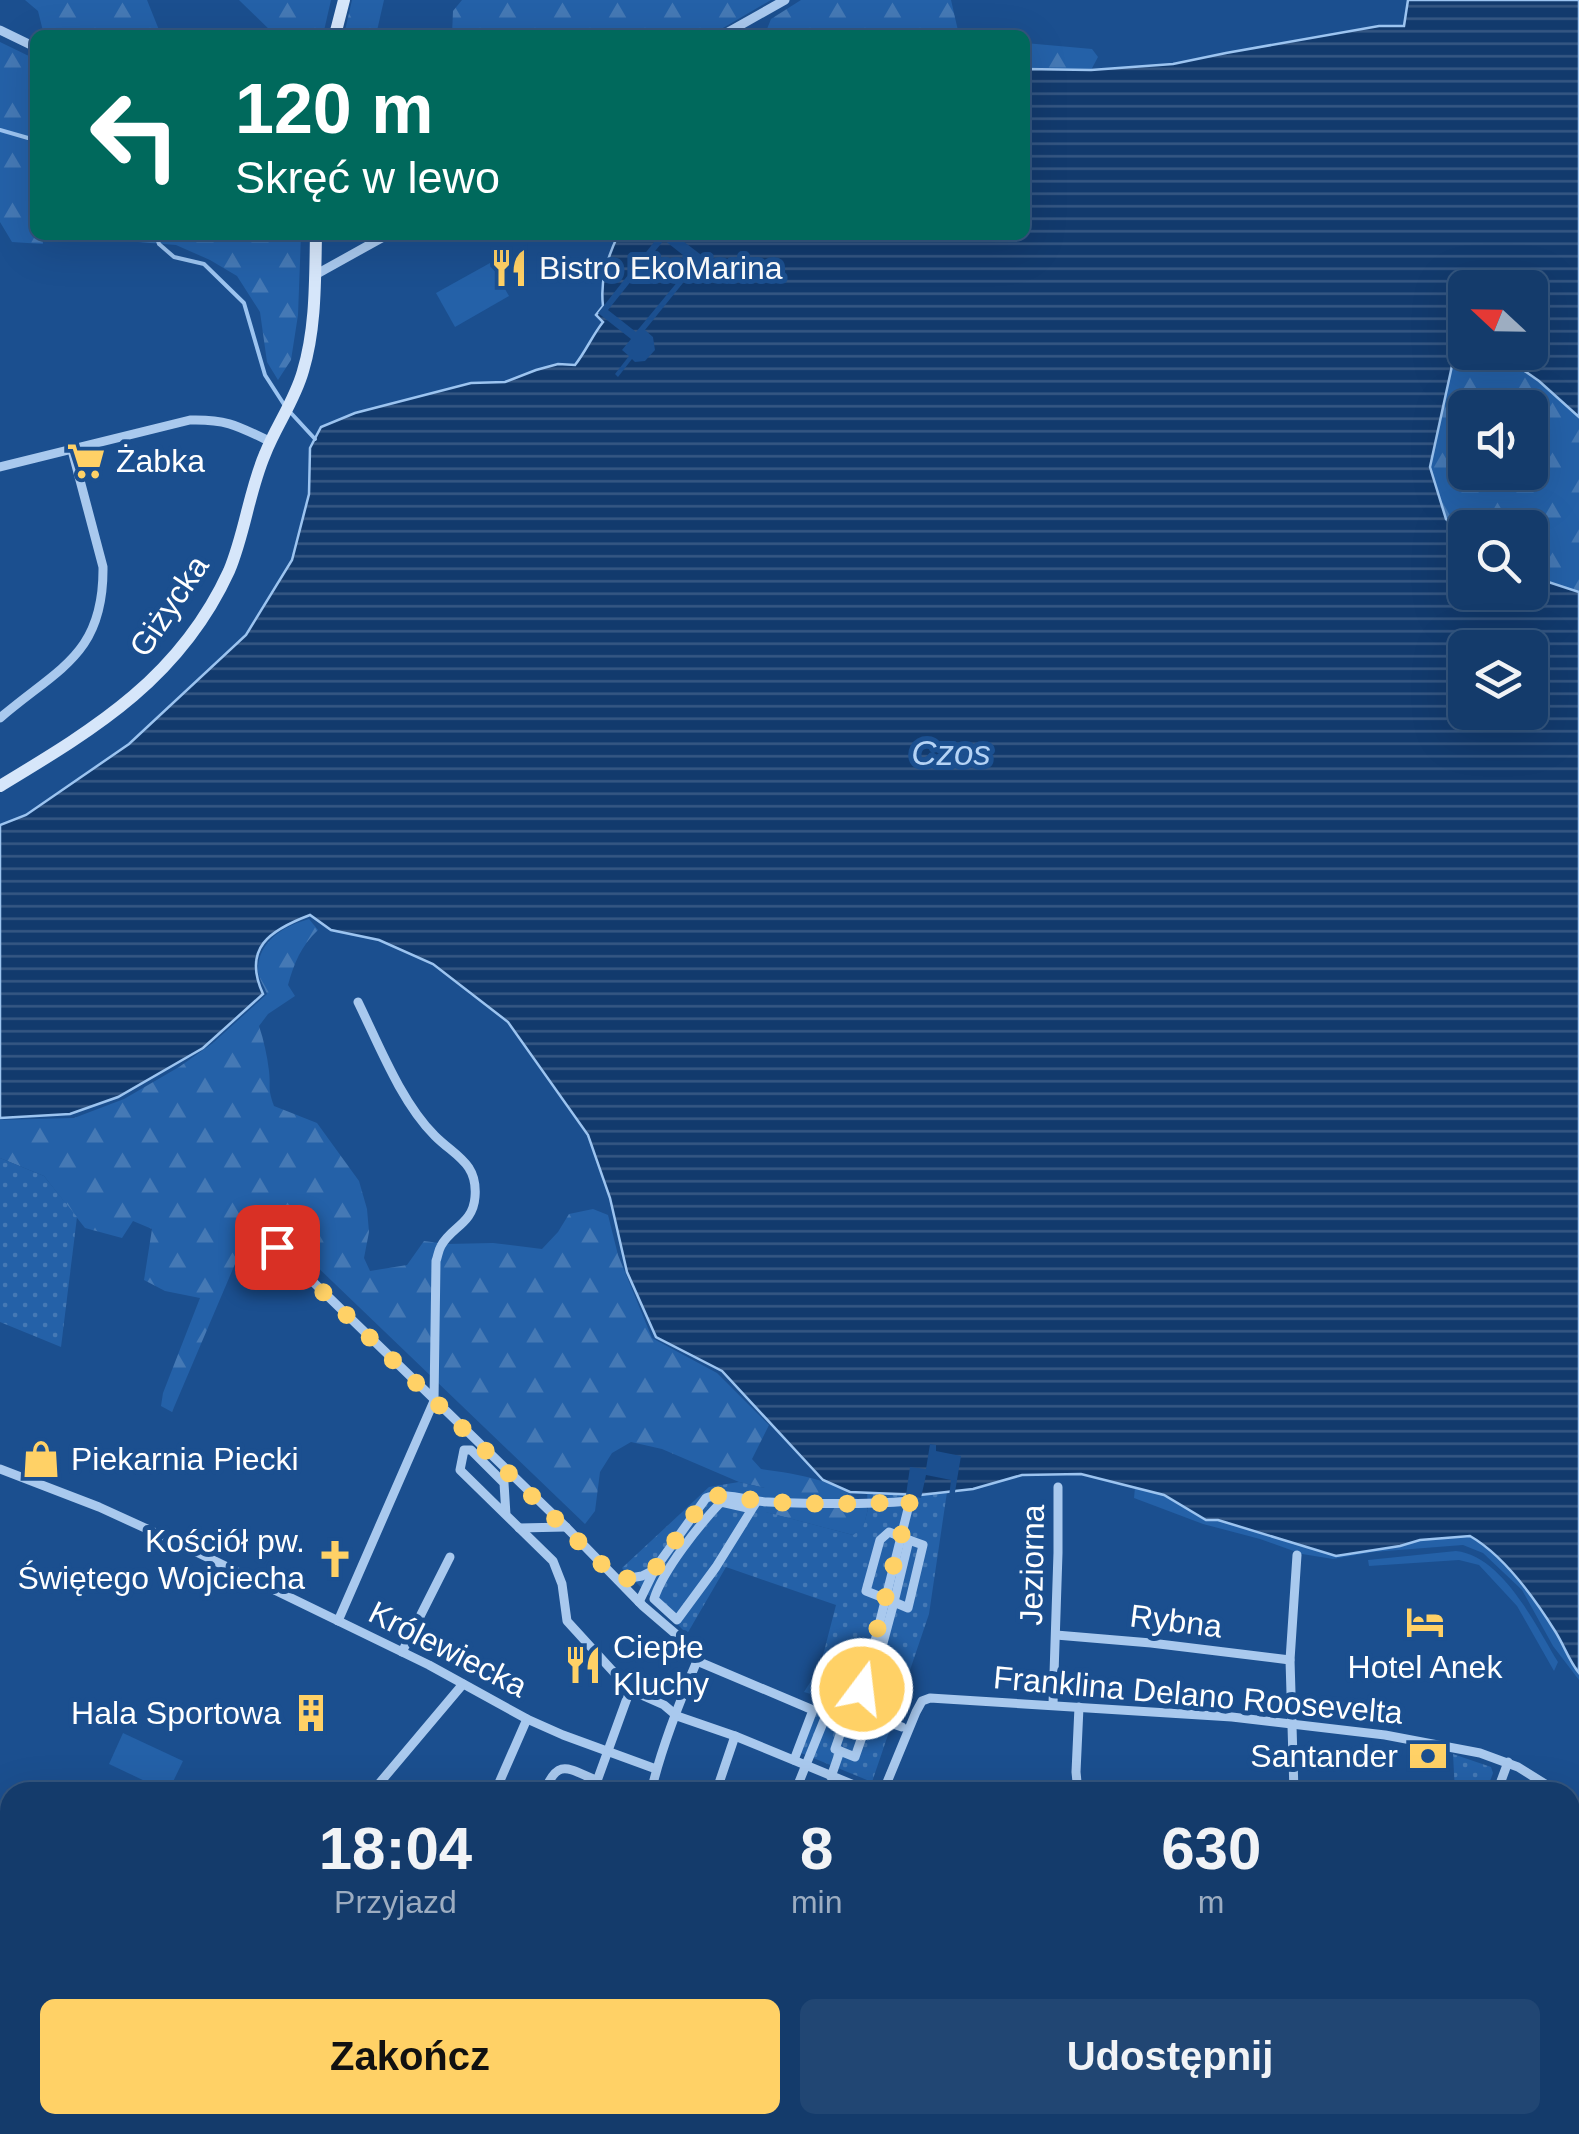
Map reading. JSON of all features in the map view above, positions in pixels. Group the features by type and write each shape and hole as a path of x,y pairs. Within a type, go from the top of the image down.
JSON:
{"street":[{"path":"337,30 344,0"},
{"path":"732,30 785,0"},
{"path":"0,30 30,45"},
{"path":"315,275 316,240"},
{"path":"315,275 378,240"},
{"name":"Giżycka","path":"0,786 117,712 156,678 203,616 228,573 264,456 303,373 311,333 315,275"},
{"path":"0,467 190,420 235,424 271,442"},
{"path":"0,718 71,662 94,628 100,608 103,567 72,450"},
{"path":"338,1621 434,1401 436,1261 442,1244 469,1218 475,1199 474,1182 464,1161 434,1135 404,1094 358,1002"},
{"path":"277,1247 678,1636 697,1662 813,1710 794,1760"},
{"path":"506,1515 504,1483 471,1450 464,1450 460,1470 553,1561 562,1584 567,1620 630,1690 664,1705 677,1716 846,1782"},
{"name":"Królewiecka","path":"0,1469 99,1507 429,1664 562,1735 656,1769"},
{"name":"Jeziorna","path":"1054,1704 1058,1487"},
{"path":"633,1615 654,1570 706,1498 715,1494 754,1505"},
{"path":"677,1620 654,1599 658,1586 706,1518 722,1502 833,1505 910,1501 890,1600 854,1730"},
{"path":"678,1636 677,1620 754,1505"},
{"path":"519,1528 566,1527"},
{"path":"888,1532 923,1545 908,1608 890,1600 866,1591 880,1540 888,1532"},
{"path":"1294,1782 1290,1660 1297,1555"},
{"path":"402,1652 450,1558"},
{"path":"618,1580 654,1570"},
{"name":"Rybna","path":"1056,1636 1290,1660"},
{"path":"653,1782 697,1662"},
{"path":"380,1782 463,1684"},
{"path":"548,1782 559,1769 596,1780 630,1690"},
{"name":"Franklina Delano Roosevelta","path":"887,1782 922,1701 930,1698 1232,1717 1440,1744 1508,1762 1541,1782"},
{"path":"799,1782 831,1703 902,1728"},
{"path":"1077,1782 1078,1706"},
{"path":"499,1782 528,1719"},
{"path":"843,1726 863,1734 854,1757 840,1751 835,1749 843,1726"},
{"path":"719,1782 735,1736"},
{"path":"831,1776 840,1751"},
{"path":"1501,1782 1508,1762"}],"green space":[{"path":"25,0 147,0 159,30 43,30 38,11"},
{"path":"239,0 331,0 324,30 270,30"},
{"path":"352,0 384,0 377,30 345,30"},
{"path":"462,0 771,0 720,30 452,30 453,11"},
{"path":"801,0 951,0 958,30 767,30 771,19"},
{"path":"0,42 30,57 30,240 43,240 43,244 12,242 0,222"},
{"path":"1030,43 1092,49 1098,57 1091,70 1030,69"},
{"path":"136,240 301,240 298,315 291,360 278,380 267,362 260,312 237,276 176,245"},
{"path":"490,263 509,296 455,327 436,293"},
{"path":"1451,370 1523,370 1539,381 1579,417 1579,592 1548,582 1548,510 1448,510 1448,521 1430,467"},
{"path":"309,919 318,930 293,969 288,985 295,996 268,1014 259,1026 270,1091 274,1106 317,1123 359,1181 367,1209 369,1232 364,1258 370,1271 407,1265 424,1241 542,1249 569,1214 593,1209 608,1215 618,1255 652,1338 717,1373 769,1425 752,1459 761,1469 804,1476 846,1491 868,1509 863,1529 853,1535 765,1512 765,1488 739,1482 662,1449 631,1442 612,1453 600,1472 595,1511 585,1524 258,1210 172,1412 161,1406 200,1298 165,1291 144,1280 152,1229 133,1221 122,1238 85,1228 44,1176 0,1158 0,1120 74,1118 124,1099 179,1067 213,1043 267,994 258,973 262,951 274,936"},
{"path":"0,1158 44,1176 77,1217 61,1347 0,1322"},
{"path":"739,1482 765,1488 766,1512 853,1535 863,1528 867,1492 947,1492 929,1614 872,1782 801,1753 821,1697 804,1692 820,1667 836,1605 726,1567 687,1634 622,1568 709,1487"},
{"path":"1135,1487 1164,1495 1206,1520 1218,1520 1336,1556 1420,1540 1470,1536 1494,1554 1528,1592 1558,1636 1579,1673 1579,1680 1553,1646 1522,1590 1483,1553 1463,1545 1333,1559 1302,1554 1134,1498"},
{"path":"1456,1551 1489,1565 1503,1579 1558,1662 1554,1671 1517,1606 1479,1565 1459,1560 1369,1566 1368,1560"},
{"path":"123,1733 183,1761 173,1782 147,1782 109,1764"},
{"path":"1453,1754 1491,1767 1493,1773 1490,1782 1454,1782"}],"water":[{"name":"Czos","path":"1408,0 1579,0 1579,417 1523,370 1548,370 1548,270 1448,270 1448,370 1451,370 1430,467 1448,521 1448,610 1548,610 1548,582 1579,592 1579,1673 1528,1592 1494,1554 1470,1536 1420,1540 1336,1556 1218,1520 1206,1520 1164,1495 1081,1474 1022,1475 973,1489 920,1495 850,1492 823,1480 722,1371 656,1337 627,1272 610,1198 588,1135 508,1022 433,964 379,940 331,930 310,915 283,927 264,943 256,964 263,994 203,1048 118,1097 70,1114 0,1118 0,825 26,815 129,744 246,635 292,560 309,494 310,448 321,427 355,413 471,383 505,382 558,364 575,365 603,322 596,315 603,306 605,269 616,240 1030,240 1030,69 1091,70 1173,64 1379,26 1404,26"}],"pier":[{"path":"656,240 664,240 682,240 704,257 645,330 653,337 655,350 645,361 632,359 618,377 615,374 629,356 622,350 631,339 598,313","holes":["664,240 693,263 636,332 608,310"]},
{"path":"930,1444 936,1445 936,1451 961,1456 954,1498 949,1497 951,1480 926,1475 921,1498 906,1495 910,1467 926,1469"}],"waterway":[{"path":"0,130 30,139"},
{"path":"158,240 174,257 204,264 244,303 265,375 285,406"},
{"path":"291,413 315,439"}],"place":[{"name":"Bistro EkoMarina","path":"509,268"},
{"name":"Żabka","path":"86,461"},
{"name":"Piekarnia Piecki","path":"41,1459"},
{"name":"Kościół pw. Świętego Wojciecha","path":"335,1559"},
{"name":"Hotel Anek","path":"1425,1622"},
{"name":"Ciepłe Kluchy","path":"583,1665"},
{"name":"Hala Sportowa","path":"311,1713"},
{"name":"Santander","path":"1428,1756"}],"route":[{"path":"277,1247 618,1580 654,1570 706,1498 715,1494 762,1502 833,1505 910,1501 862,1689"}]}
